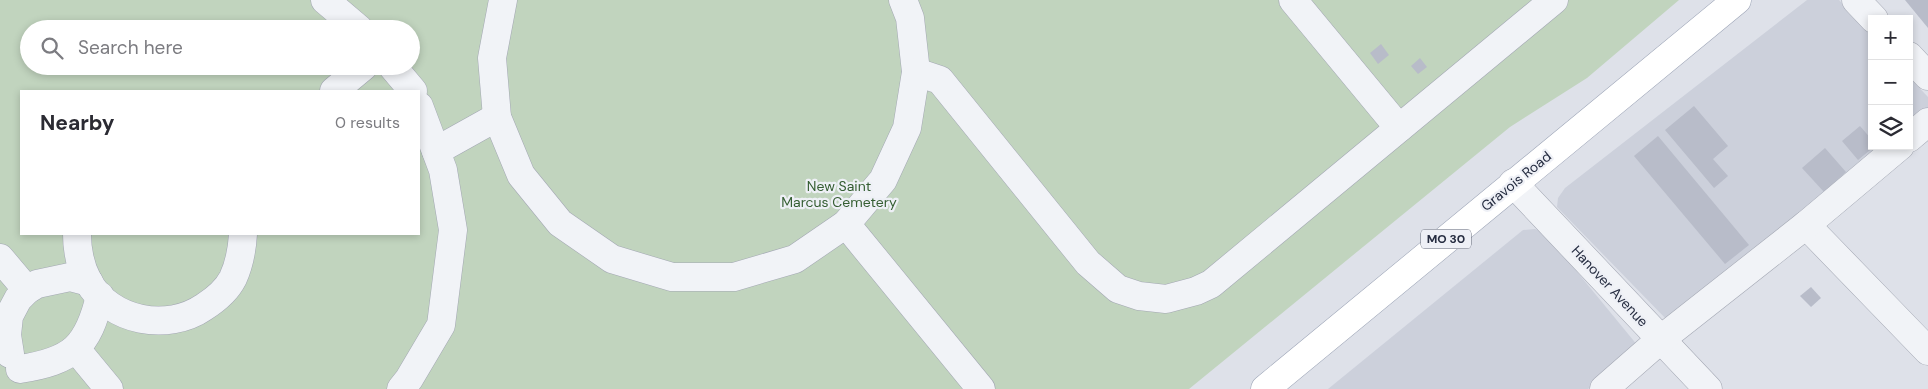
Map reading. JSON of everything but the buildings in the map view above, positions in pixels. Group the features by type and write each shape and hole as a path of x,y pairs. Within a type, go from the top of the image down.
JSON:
{"main road":[{"name":"Gravois Road","path":"1265,389 1737,0"}],"street":[{"path":"325,0 349,20"},
{"path":"503,0 492,58 497,117 521,175 560,223 612,259 672,277 734,277 794,259 846,224 883,180 907,128 916,72 910,18 903,0"},
{"path":"1293,0 1400,128"},
{"path":"916,72 940,80 1088,263 1118,289 1140,296 1166,300 1196,291 1211,284 1554,0"},
{"path":"1856,0 1870,15"},
{"path":"1913,60 1928,76"},
{"path":"335,90 353,75"},
{"path":"400,75 412,90"},
{"path":"402,389 441,325 453,230 443,170 420,109"},
{"path":"436,151 497,117"},
{"path":"1913,135 1928,122"},
{"path":"1604,389 1660,340 1806,225 1895,150"},
{"name":"Hanover Avenue","path":"1514,183 1708,389"},
{"path":"846,224 981,389"},
{"path":"1806,225 1928,351"},
{"path":"76,235 79,259 94,289 94,319 88,334 76,349 44,365 15,365 6,335 10,316 18,300 27,290 37,284 70,277 94,289 120,312 145,320 170,321 195,314 216,300 233,280 242,256 243,235"},
{"path":"0,258 27,290"},
{"path":"76,349 109,389"}],"shaded area":[{"path":"1807,0 1839,0 1868,32 1868,150 1880,150 1669,322 1557,207 1558,198 1565,188"},
{"path":"1913,81 1928,97 1928,111 1913,123"},
{"path":"1535,229 1546,234 1638,346 1588,389 1328,389 1523,230"}],"green space":[{"name":"New Saint Marcus Cemetery","path":"0,0 1679,0 1587,78 1510,127 1189,389 0,389"}]}
